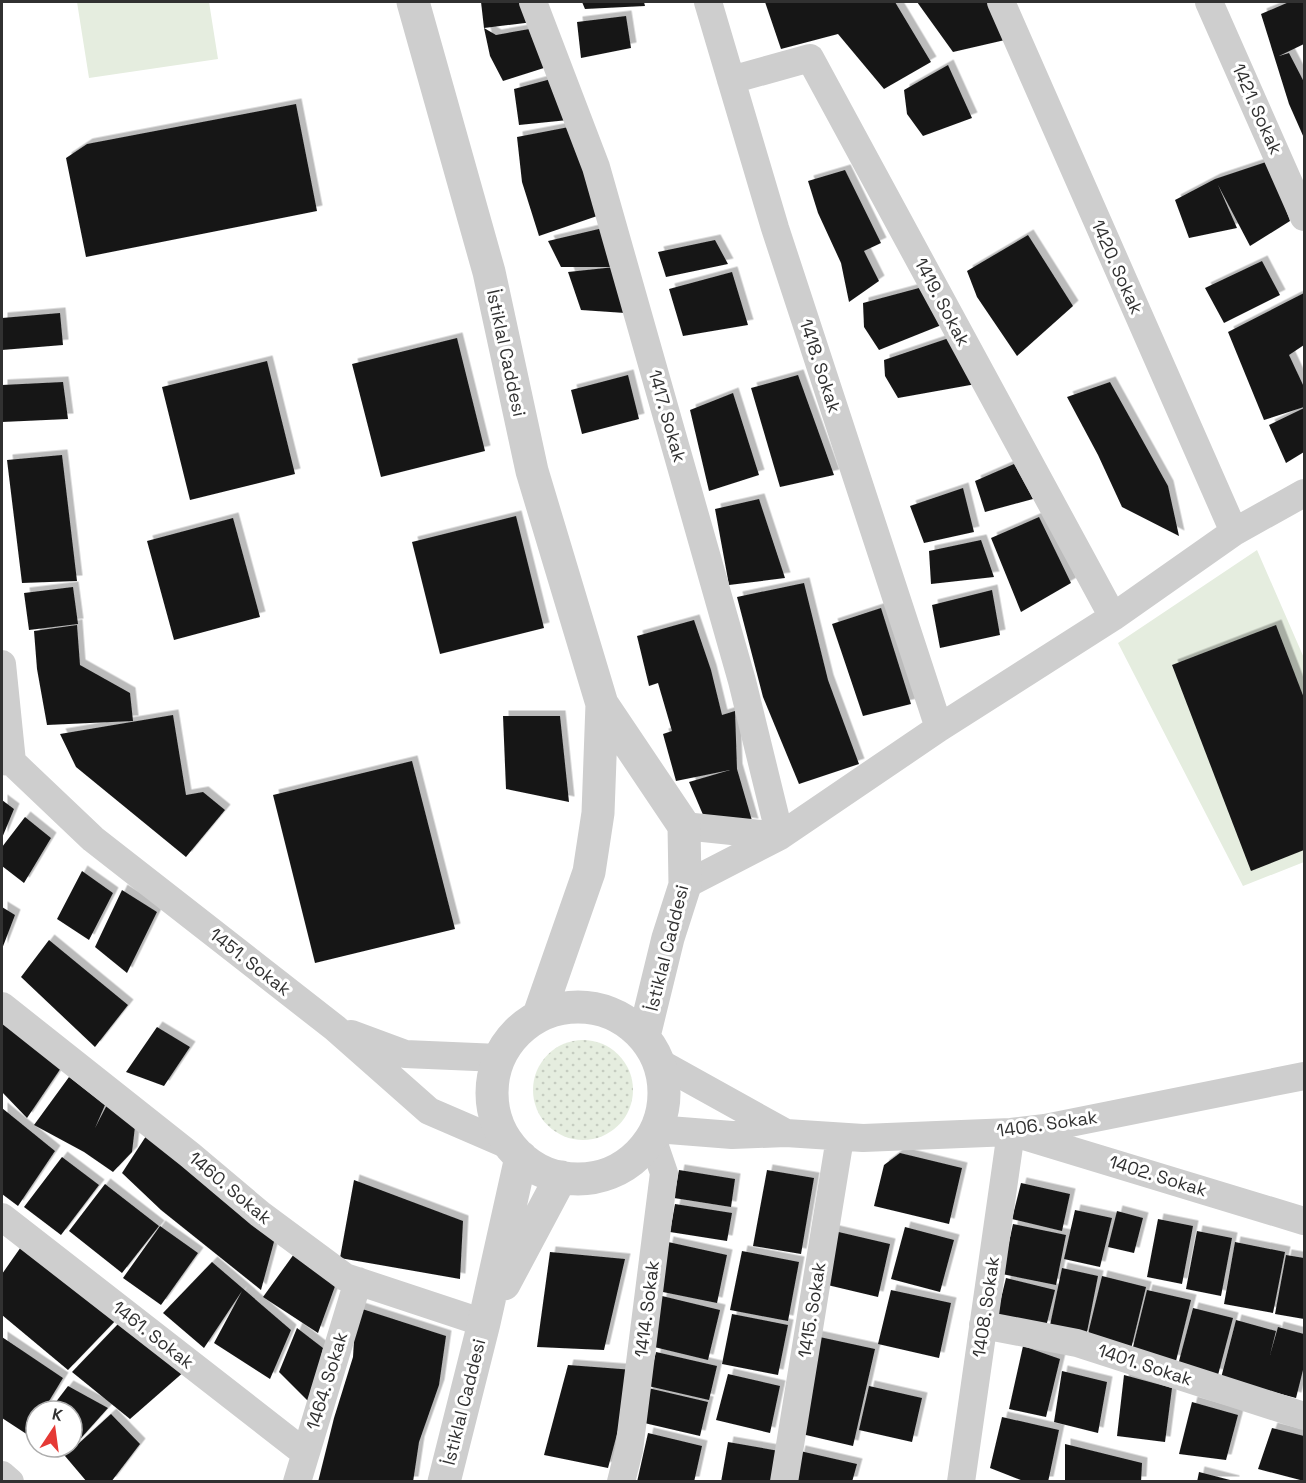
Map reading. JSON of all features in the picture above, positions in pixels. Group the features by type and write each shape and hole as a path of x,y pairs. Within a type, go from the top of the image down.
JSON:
{"street":[{"name":"İstiklal Caddesi","path":"413,2 489,272 532,471 602,705 684,826 685,885 668,938 652,1049"},
{"name":"1417. Sokak","path":"533,2 596,167 742,681 780,836"},
{"name":"1418. Sokak","path":"708,2 775,228 939,728"},
{"name":"1420. Sokak","path":"1000,2 1234,532"},
{"name":"1421. Sokak","path":"1209,2 1305,217"},
{"name":"1419. Sokak","path":"731,80 810,58 1113,617"},
{"path":"685,885 780,836 939,728 1113,617 1234,532 1305,492"},
{"path":"2,664 7,762"},
{"name":"İstiklal Caddesi","path":"539,1015 589,872 598,813 602,705"},
{"name":"1451. Sokak","path":"7,762 93,839 335,1028 429,1112 515,1152"},
{"path":"684,826 780,836"},
{"name":"1460. Sokak","path":"2,1006 190,1155 260,1214 345,1276 484,1323"},
{"path":"568,1006 596,1008 622,1018 652,1049 665,1088 663,1114 654,1133 635,1158 613,1172 588,1178 561,1178 546,1173 515,1152 498,1126 492,1103 493,1080 499,1058 515,1033 539,1015 568,1006"},
{"path":"335,1028 405,1054 499,1058"},
{"name":"1406. Sokak","path":"652,1049 786,1133"},
{"name":"1406. Sokak","path":"654,1133 732,1135 786,1133 840,1138 1011,1132 1045,1128 1305,1076"},
{"name":"1402. Sokak","path":"1011,1132 1304,1218"},
{"name":"1408. Sokak","path":"961,1482 1011,1132"},
{"name":"1414. Sokak","path":"621,1482 629,1450 664,1173 654,1133"},
{"name":"1415. Sokak","path":"784,1482 840,1138"},
{"name":"İstiklal Caddesi","path":"444,1482 484,1323 515,1152"},
{"name":"İstiklal Caddesi","path":"484,1323 561,1178"},
{"name":"1461. Sokak","path":"2,1217 305,1453"},
{"name":"1464. Sokak","path":"297,1482 358,1281"},
{"name":"1401. Sokak","path":"983,1325 1077,1343 1305,1416"},
{"path":"2,1475 10,1482"}],"shaded area":[{"path":"77,2 209,2 218,59 89,78"},
{"path":"1257,550 1304,658 1304,862 1243,886 1118,643"},
{"path":"583,1040 602,1043 619,1054 630,1071 633,1090 630,1109 619,1126 602,1137 583,1140 564,1137 547,1126 536,1109 533,1090 536,1071 547,1054 564,1043"}],"building":[{"path":"481,2 533,2 541,21 484,28"},
{"path":"582,2 644,2 645,6 585,9"},
{"path":"765,2 895,2 931,62 884,89 838,34 781,49"},
{"path":"917,2 988,2 1005,40 953,52"},
{"path":"1289,2 1304,2 1304,44 1279,56 1289,53 1304,82 1304,138 1289,104 1261,14"},
{"path":"626,16 631,48 581,58 577,22"},
{"path":"484,28 496,35 535,28 547,67 503,81 490,56"},
{"path":"948,65 972,118 923,136 907,114 904,90"},
{"path":"562,76 578,119 519,125 514,89"},
{"path":"296,104 317,211 86,257 66,158 87,144"},
{"path":"569,127 600,215 539,236 522,182 517,137"},
{"path":"1269,161 1290,221 1250,246 1218,185 1237,228 1189,238 1175,200 1215,179"},
{"path":"845,170 881,243 864,251 879,281 849,302 841,263 818,213 808,181"},
{"path":"603,228 617,267 625,313 581,310 568,272 615,267 561,267 548,241"},
{"path":"1028,235 1073,306 1017,356 977,297 967,271"},
{"path":"715,240 728,264 666,277 658,252"},
{"path":"1262,261 1280,295 1224,323 1205,288"},
{"path":"732,272 748,325 683,336 669,289"},
{"path":"919,288 944,324 879,350 864,327 863,303"},
{"path":"1304,293 1304,345 1289,355 1304,387 1304,407 1264,420 1228,332"},
{"path":"60,313 63,345 2,350 2,318"},
{"path":"952,337 976,384 898,398 885,376 884,360"},
{"path":"457,338 485,451 381,477 352,364"},
{"path":"267,361 295,474 190,500 162,387"},
{"path":"628,375 639,419 582,434 571,390"},
{"path":"798,375 834,475 780,487 751,388"},
{"path":"63,382 68,419 2,422 2,385"},
{"path":"1110,382 1168,486 1179,536 1122,507 1067,397"},
{"path":"733,393 759,475 709,491 690,410"},
{"path":"1304,408 1304,452 1286,463 1269,425"},
{"path":"62,455 77,581 22,583 7,460"},
{"path":"1014,464 1033,499 985,512 975,481"},
{"path":"963,488 974,532 924,543 910,506"},
{"path":"759,499 785,578 729,585 715,509"},
{"path":"516,516 544,628 440,654 412,542"},
{"path":"1039,517 1071,583 1021,612 991,538"},
{"path":"233,518 260,617 174,640 147,541"},
{"path":"981,540 994,577 931,584 929,551"},
{"path":"804,583 828,680 859,764 799,784 763,697 737,597"},
{"path":"73,587 78,624 29,630 24,593"},
{"path":"992,590 1000,635 940,648 932,605"},
{"path":"881,608 911,704 863,716 832,624"},
{"path":"694,620 711,670 722,715 735,711 737,769 753,824 704,817 689,782 730,770 676,781 663,734 672,731 658,683 649,686 637,636"},
{"path":"77,625 80,665 130,693 133,721 47,725 37,669 34,631"},
{"path":"1276,625 1304,698 1304,850 1251,871 1172,665"},
{"path":"173,715 186,795 203,792 225,810 186,857 76,767 60,734"},
{"path":"503,716 560,716 569,802 506,789"},
{"path":"412,761 455,929 315,963 273,795"},
{"path":"2,800 14,809 2,838"},
{"path":"25,817 51,838 24,883 2,866 2,847"},
{"path":"82,871 113,893 89,940 57,919"},
{"path":"122,890 157,912 127,973 95,947"},
{"path":"2,907 15,915 2,949"},
{"path":"49,940 128,1005 95,1047 21,977"},
{"path":"2,1019 63,1065 27,1118 2,1092"},
{"path":"157,1027 190,1047 164,1086 126,1072"},
{"path":"69,1077 105,1105 95,1128 109,1101 136,1118 132,1152 113,1172 84,1152 34,1125"},
{"path":"2,1108 55,1151 18,1206 2,1194"},
{"path":"150,1130 275,1238 261,1290 161,1210 122,1173"},
{"path":"900,1153 962,1168 949,1224 874,1206 884,1165"},
{"path":"62,1157 99,1185 61,1235 24,1207"},
{"path":"679,1170 735,1179 731,1207 674,1198"},
{"path":"767,1170 814,1178 801,1254 753,1246"},
{"path":"354,1180 463,1221 460,1279 340,1258"},
{"path":"1021,1183 1070,1194 1062,1231 1012,1219"},
{"path":"105,1184 159,1226 122,1273 69,1231"},
{"path":"675,1204 732,1213 727,1241 670,1232"},
{"path":"1075,1210 1112,1218 1100,1267 1064,1259"},
{"path":"1117,1211 1143,1218 1134,1253 1108,1247"},
{"path":"1158,1219 1193,1226 1182,1284 1147,1277"},
{"path":"1013,1224 1066,1235 1056,1285 1002,1274"},
{"path":"160,1226 198,1253 161,1305 123,1278"},
{"path":"905,1227 954,1240 940,1292 891,1279"},
{"path":"830,1230 890,1244 878,1297 819,1283"},
{"path":"1197,1231 1232,1238 1221,1296 1186,1289"},
{"path":"668,1242 727,1255 717,1303 658,1291"},
{"path":"1235,1242 1285,1252 1273,1313 1224,1304"},
{"path":"23,1244 118,1318 68,1370 2,1315 2,1274"},
{"path":"742,1251 799,1262 788,1321 730,1310"},
{"path":"550,1252 625,1259 604,1350 537,1347"},
{"path":"294,1254 338,1278 318,1333 263,1297"},
{"path":"1286,1255 1304,1258 1304,1319 1275,1314"},
{"path":"212,1262 291,1330 270,1379 214,1343 242,1291 204,1348 163,1313"},
{"path":"1062,1268 1098,1276 1086,1337 1049,1330"},
{"path":"1102,1276 1146,1287 1131,1349 1087,1338"},
{"path":"1006,1278 1055,1290 1046,1327 997,1315"},
{"path":"891,1290 951,1303 939,1358 878,1344"},
{"path":"1147,1290 1191,1300 1176,1361 1132,1351"},
{"path":"662,1296 720,1310 708,1360 650,1346"},
{"path":"356,1307 446,1336 439,1385 419,1442 413,1482 318,1482 334,1418 353,1357"},
{"path":"1193,1308 1233,1318 1218,1375 1178,1365"},
{"path":"732,1314 788,1325 778,1375 722,1364"},
{"path":"1236,1320 1276,1331 1270,1355 1278,1327 1304,1334 1304,1366 1296,1398 1221,1378"},
{"path":"119,1323 186,1370 130,1419 72,1372"},
{"path":"297,1328 323,1348 310,1403 279,1372"},
{"path":"815,1336 875,1349 853,1446 793,1432"},
{"path":"2,1337 63,1378 50,1399 24,1399 24,1432 2,1418"},
{"path":"1023,1346 1060,1359 1046,1417 1009,1409"},
{"path":"656,1352 717,1366 709,1400 648,1386"},
{"path":"568,1365 634,1370 608,1468 544,1455"},
{"path":"1062,1371 1107,1382 1098,1433 1054,1422"},
{"path":"728,1374 780,1386 770,1433 716,1420"},
{"path":"1124,1375 1172,1388 1165,1442 1117,1436"},
{"path":"68,1386 108,1408 84,1435 84,1399 58,1399"},
{"path":"869,1386 922,1398 912,1442 859,1430"},
{"path":"648,1388 708,1402 700,1436 640,1422"},
{"path":"1192,1402 1238,1415 1226,1460 1179,1454"},
{"path":"111,1414 140,1444 111,1482 87,1482 68,1459 84,1459 84,1439"},
{"path":"1002,1417 1059,1430 1048,1482 1026,1482 990,1468"},
{"path":"1272,1428 1304,1436 1304,1481 1258,1469"},
{"path":"648,1433 702,1446 694,1482 637,1482"},
{"path":"728,1442 779,1451 774,1482 721,1482"},
{"path":"1065,1444 1142,1463 1141,1482 1065,1482"},
{"path":"800,1451 857,1464 852,1482 793,1482"},
{"path":"1199,1472 1234,1481 1234,1482 1197,1482"}]}
